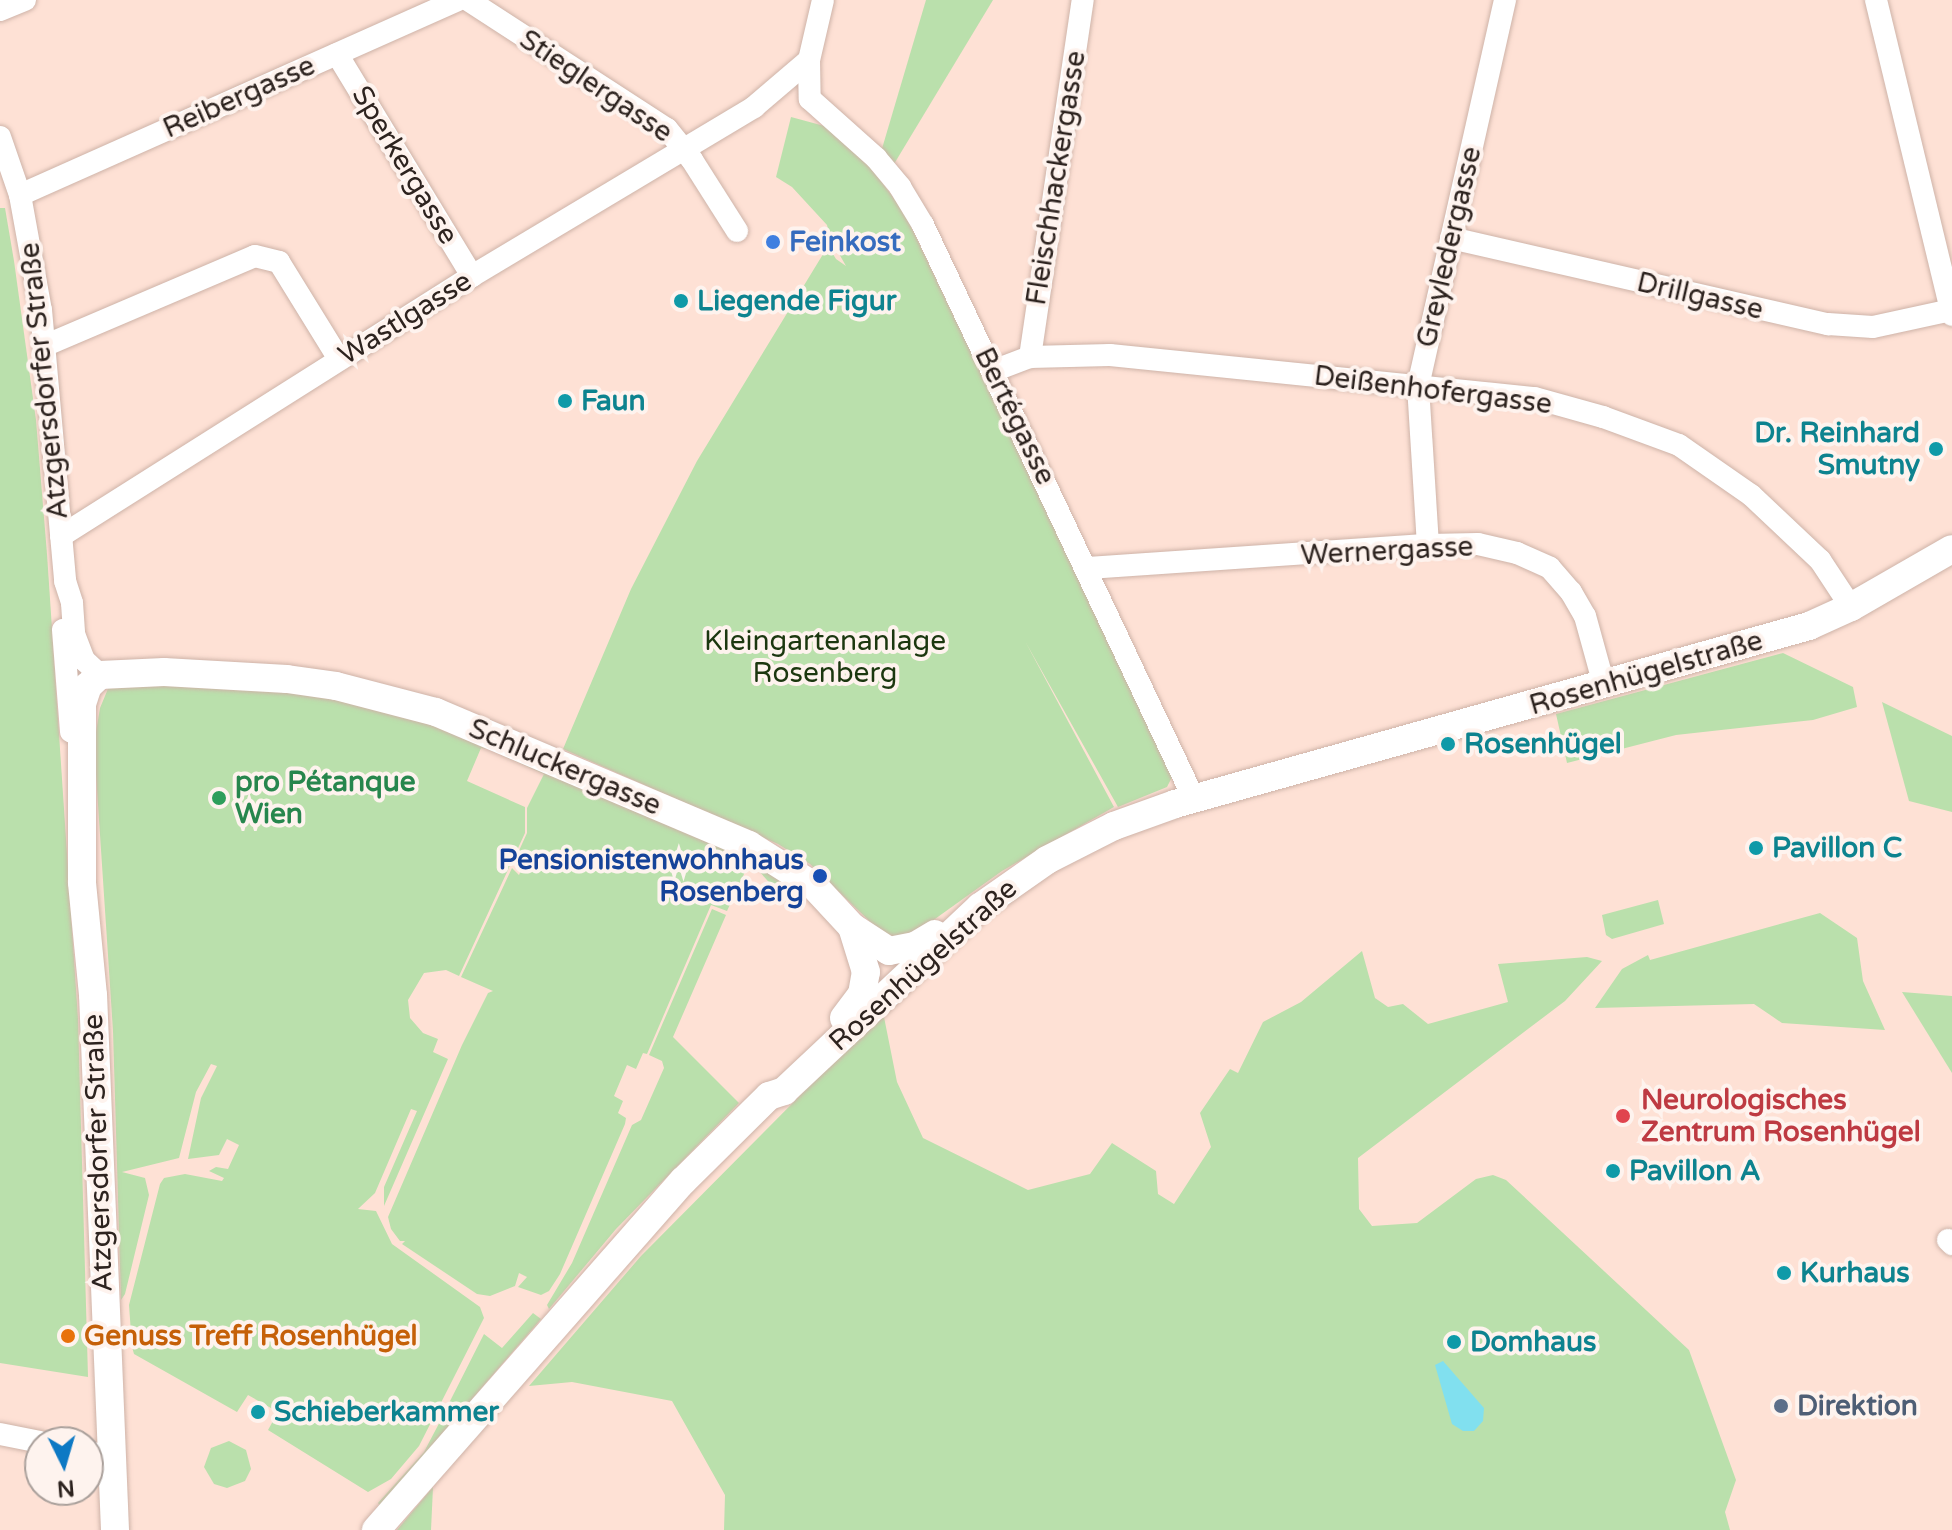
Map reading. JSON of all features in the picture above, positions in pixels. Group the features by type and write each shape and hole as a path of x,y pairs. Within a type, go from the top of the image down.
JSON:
{"main road":[{"name":"Rosenhügelstraße","path":"376,1530 624,1244 769,1096 784,1091 980,907 1057,855 1135,818 1194,799 1792,632 1851,607 1952,549"},
{"name":"Schluckergasse","path":"100,675 164,672 287,679 336,686 436,712 749,845 814,886 852,927 889,951 903,951 922,944 980,907"},
{"name":"Atzgersdorfer Straße","path":"99,1426 93,995 82,893 84,849 80,776 82,704 88,686 100,675"},
{"path":"769,1096 857,1004 866,972 852,927"},
{"name":"Atzgersdorfer Straße","path":"104,1478 115,1530"}],"street":[{"path":"0,10 25,0"},
{"name":"Reibergasse","path":"20,195 458,0"},
{"name":"Stieglergasse","path":"468,0 667,129 684,148 737,231"},
{"path":"810,99 809,60 823,0"},
{"name":"Fleischhackergasse","path":"1030,357 1083,0"},
{"name":"Greyledergasse","path":"1428,545 1418,386 1505,0"},
{"path":"1876,0 1951,312"},
{"name":"Sperkergasse","path":"337,54 472,276"},
{"name":"Wastlgasse","path":"61,536 472,276 754,107 809,60"},
{"name":"Wastlgasse","path":"754,107 802,104 810,99"},
{"name":"Bertégasse","path":"810,99 854,136 900,187 923,225 1088,568 1194,799"},
{"name":"Atzgersdorfer Straße","path":"0,137 20,195 44,346 65,581 78,650 92,671 100,675"},
{"name":"Drillgasse","path":"1451,238 1828,324 1873,327 1951,312"},
{"path":"44,346 255,256 279,262 339,359"},
{"name":"Deißenhofergasse","path":"993,371 1030,357 1118,355 1535,398 1603,417 1679,445 1751,495 1820,560 1851,607"},
{"name":"Wernergasse","path":"1088,568 1478,544 1517,553 1550,568 1571,592 1585,616 1604,685"},
{"name":"Atzgersdorfer Straße","path":"65,581 62,605 66,682 73,758 80,776"},
{"path":"0,1434 24,1439"}],"green space":[{"path":"926,0 993,0 894,164 881,152"},
{"name":"Kleingartenanlage Rosenberg","path":"791,117 828,127 872,169 904,212 1173,775 1167,787 1118,807 1025,641 1114,807 1002,871 907,939 885,936 810,864 778,844 563,749 631,589 697,461 828,246 836,259 846,266 830,238 827,225 792,187 776,177"},
{"path":"0,208 5,208 14,261 36,420 47,554 78,1019 88,1377 0,1363"},
{"path":"1783,653 1853,687 1857,707 1813,720 1676,735 1567,763 1556,714"},
{"path":"112,679 279,689 393,711 488,745 487,749 481,748 467,781 525,807 525,833 459,976 446,970 424,973 408,1000 410,1018 423,1033 438,1039 433,1052 448,1059 384,1206 384,1187 417,1111 411,1109 375,1193 358,1209 376,1211 392,1244 480,1307 484,1318 419,1446 391,1479 368,1492 268,1430 278,1412 248,1395 237,1412 134,1354 129,1305 160,1184 164,1178 185,1174 222,1181 224,1178 209,1171 216,1167 228,1169 239,1145 227,1139 219,1155 188,1159 201,1098 217,1066 211,1064 196,1092 179,1158 122,1172 145,1178 149,1195 121,1300 113,1031 94,744 100,708"},
{"path":"1882,702 1952,736 1952,812 1909,801"},
{"path":"499,754 749,858 793,889 776,890 750,861 727,911 711,905 647,1054 643,1053 636,1069 627,1065 614,1096 623,1101 618,1113 626,1118 625,1124 560,1274 549,1291 541,1295 518,1287 527,1277 519,1273 515,1286 490,1296 477,1294 402,1244 405,1241 400,1241 391,1229 388,1217 462,1045 488,993 493,991 461,977 512,868 519,875 523,866 517,862 512,866 527,833 527,808 544,774"},
{"path":"1658,900 1664,924 1612,939 1606,935 1602,915"},
{"path":"712,909 726,915 673,1037 739,1103 616,1229 549,1309 547,1305 572,1263 632,1125 641,1120 664,1068 662,1061 649,1055"},
{"path":"1820,913 1857,938 1863,981 1885,1030 1782,1023 1754,1004 1595,1008 1622,969 1648,955 1650,960"},
{"path":"1362,951 1375,998 1388,1007 1403,1004 1428,1024 1508,1002 1498,964 1587,957 1602,961 1565,1001 1358,1158 1359,1209 1372,1226 1417,1223 1476,1179 1493,1175 1506,1180 1689,1350 1736,1480 1725,1512 1730,1530 724,1530 725,1495 672,1401 572,1382 529,1386 641,1256 883,1012 897,1082 923,1138 1028,1190 1090,1174 1112,1143 1156,1171 1158,1194 1174,1204 1211,1147 1200,1113 1230,1069 1238,1073 1263,1022 1301,1002"},
{"path":"1902,992 1952,996 1952,1073"},
{"path":"533,1313 541,1319 380,1506 378,1503 424,1452 445,1412 451,1417 454,1414 447,1407 484,1334 502,1348"},
{"path":"229,1441 246,1450 251,1469 245,1481 227,1488 214,1484 204,1467 211,1448"},
{"path":"433,1487 431,1530 397,1530"}],"water":[{"path":"1443,1361 1484,1408 1483,1421 1474,1431 1463,1431 1452,1424 1435,1365"}],"place":[{"name":"Feinkost","path":"773,242"},
{"name":"Liegende Figur","path":"681,301"},
{"name":"Faun","path":"565,401"},
{"name":"Dr. Reinhard Smutny","path":"1936,449"},
{"name":"Rosenhügel","path":"1448,744"},
{"name":"pro Pétanque Wien","path":"219,798"},
{"name":"Pavillon C","path":"1756,848"},
{"name":"Pensionistenwohnhaus Rosenberg","path":"820,876"},
{"name":"Neurologisches Zentrum Rosenhügel","path":"1623,1116"},
{"name":"Pavillon A","path":"1613,1171"},
{"name":"Kurhaus","path":"1784,1273"},
{"name":"Genuss Treff Rosenhügel","path":"68,1336"},
{"name":"Domhaus","path":"1454,1342"},
{"name":"Direktion","path":"1781,1406"},
{"name":"Schieberkammer","path":"258,1412"}]}
